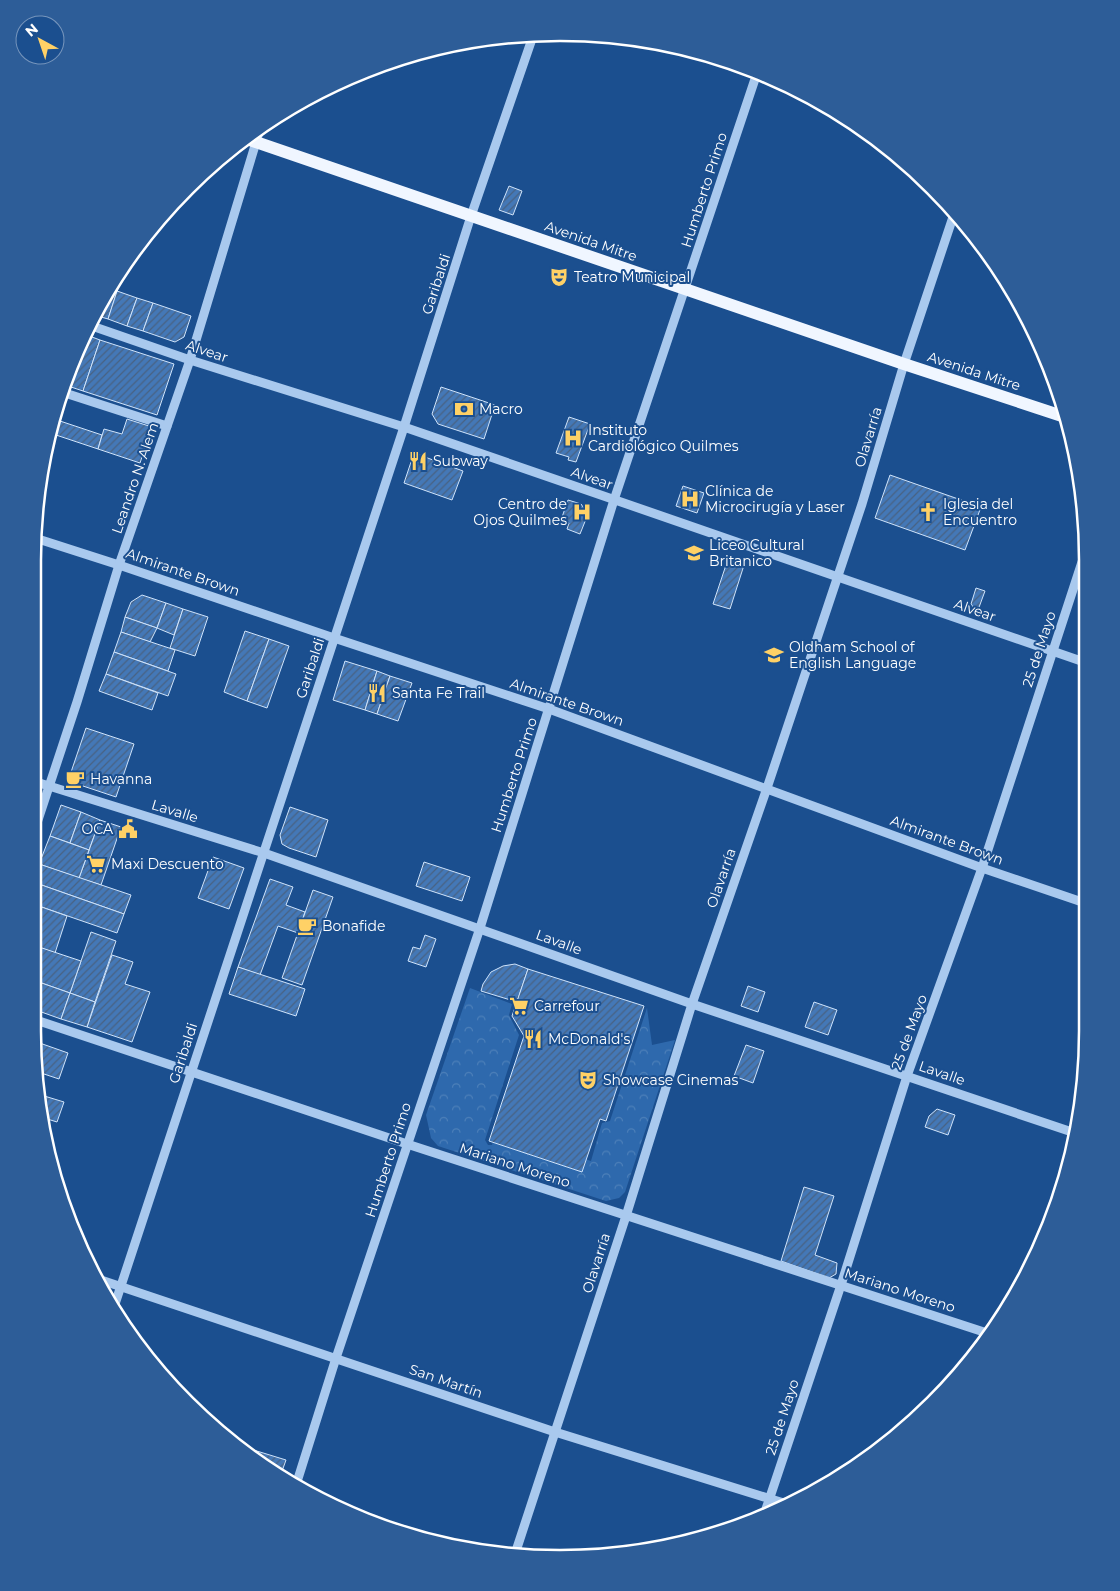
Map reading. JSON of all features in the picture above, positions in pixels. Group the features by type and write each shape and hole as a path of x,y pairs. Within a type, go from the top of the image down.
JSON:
{"main road":[{"name":"Avenida Mitre","path":"255,141 686,290 1058,415"}],"street":[{"name":"Garibaldi","path":"117,1299 404,427 471,216 531,42"},
{"name":"Humberto Primo","path":"298,1478 336,1358 480,928 614,500 686,290 755,79"},
{"name":"Leandro N. Alem","path":"41,809 119,564 190,360 251,143"},
{"name":"Olavarría","path":"516,1548 626,1216 692,1004 862,504 904,364 952,220"},
{"name":"Alvear","path":"97,328 190,360 404,427 1079,660"},
{"path":"69,394 167,426"},
{"name":"Almirante Brown","path":"42,540 119,564 549,709 982,868 1079,901"},
{"name":"25 de Mayo","path":"767,1506 841,1285 907,1076 982,868 1079,572"},
{"name":"Lavalle","path":"41,784 264,853 692,1004 1069,1131"},
{"name":"Mariano Moreno","path":"41,1022 626,1216 982,1332"},
{"name":"San Martín","path":"107,1282 554,1432 778,1501"}],"green space":[{"path":"470,988 512,1004 509,1015 519,1035 485,1140 488,1145 492,1145 496,1131 591,1161 602,1123 610,1121 647,1008 652,1045 675,1040 625,1192 619,1198 606,1201 438,1146 431,1138 426,1115"}],"building":[{"path":"509,186 522,191 513,215 499,210"},
{"path":"117,291 108,319 102,317"},
{"path":"117,291 137,298 127,326 108,319"},
{"path":"137,298 153,303 143,331 127,326"},
{"path":"153,303 191,316 184,337 175,342 143,331"},
{"path":"92,337 100,340 83,391 71,387"},
{"path":"100,340 174,364 157,415 83,391"},
{"name":"Macro","path":"441,387 495,405 484,439 438,424 432,414"},
{"name":"Instituto Cardiológico Quilmes","path":"569,417 590,424 576,462 568,460 569,457 556,453"},
{"path":"127,419 152,427 140,463 98,449 104,429 122,434"},
{"path":"60,421 102,435 98,449 57,435"},
{"path":"414,453 463,471 452,500 404,483"},
{"name":"Iglesia del Encuentro","path":"890,475 981,507 965,550 875,518"},
{"name":"Clínica de Microcirugía y Laser","path":"683,486 704,493 697,513 676,506"},
{"path":"568,500 581,504 588,514 580,534 567,529 569,523 561,520"},
{"path":"729,556 745,562 730,609 713,604"},
{"path":"976,588 985,591 978,610 971,604"},
{"path":"142,595 166,603 157,628 125,617 131,602"},
{"path":"166,603 183,609 174,635 157,628"},
{"path":"183,609 208,617 195,656 170,648"},
{"path":"125,617 157,628 150,642 121,632"},
{"path":"245,631 269,639 247,701 224,692"},
{"path":"121,632 175,650 168,671 114,652"},
{"path":"269,639 289,646 267,708 247,701"},
{"path":"114,652 176,674 168,696 106,674"},
{"path":"345,661 377,671 365,710 333,700"},
{"name":"Santa Fe Trail","path":"377,671 390,676 377,714 365,710"},
{"path":"106,674 158,693 152,710 99,691"},
{"path":"390,676 412,683 398,721 377,714"},
{"path":"86,728 134,744 116,797 68,781"},
{"path":"61,805 81,812 70,843 50,836"},
{"path":"290,807 328,820 316,857 282,844 280,835"},
{"path":"81,812 100,820 89,850 70,843"},
{"name":"Maxi Descuento","path":"100,820 121,827 101,885 79,878"},
{"path":"50,836 89,850 79,878 41,865 41,859"},
{"path":"213,857 244,868 229,909 198,898"},
{"path":"424,862 470,877 462,901 416,886"},
{"path":"41,865 131,895 124,914 41,885"},
{"path":"270,879 293,887 286,905 305,912 298,933 278,926 260,975 238,967"},
{"path":"41,885 124,914 117,933 41,907"},
{"path":"313,890 333,897 302,985 282,978"},
{"path":"41,907 67,916 55,953 41,948"},
{"path":"91,932 116,941 95,1002 70,993"},
{"path":"425,935 436,939 426,967 408,961 413,947 420,949"},
{"path":"41,948 81,961 70,993 41,983"},
{"path":"112,955 133,962 125,984 150,992 132,1042 87,1027"},
{"path":"515,964 528,969 517,1002 481,991 491,972 503,966"},
{"path":"238,967 305,989 296,1016 229,994"},
{"path":"528,969 644,1006 606,1121 600,1119 582,1172 489,1141 524,1036 512,1016"},
{"path":"41,983 70,993 61,1019 41,1012"},
{"path":"748,986 765,992 758,1012 741,1006"},
{"path":"70,993 95,1002 87,1027 61,1019"},
{"path":"814,1002 837,1010 828,1035 805,1027"},
{"path":"41,1044 68,1053 59,1079 43,1074"},
{"path":"746,1045 764,1051 753,1083 734,1076"},
{"path":"46,1096 64,1102 57,1122 49,1120"},
{"path":"937,1109 955,1115 948,1135 925,1127 929,1116"},
{"path":"804,1187 834,1196 815,1255 837,1263 836,1274 829,1278 781,1261"},
{"path":"255,1450 286,1460 283,1469"}],"place":[{"name":"Teatro Municipal","path":"559,277"},
{"name":"Macro","path":"464,409"},
{"name":"Instituto Cardiológico Quilmes","path":"573,438"},
{"name":"Subway","path":"418,461"},
{"name":"Clínica de Microcirugía y Laser","path":"690,499"},
{"name":"Centro de Ojos Quilmes","path":"582,512"},
{"name":"Iglesia del Encuentro","path":"928,512"},
{"name":"Liceo Cultural Britanico","path":"694,553"},
{"name":"Oldham School of English Language","path":"774,655"},
{"name":"Santa Fe Trail","path":"377,693"},
{"name":"Havanna","path":"75,779"},
{"name":"OCA","path":"128,829"},
{"name":"Maxi Descuento","path":"96,864"},
{"name":"Bonafide","path":"307,926"},
{"name":"Carrefour","path":"519,1006"},
{"name":"McDonald's","path":"533,1039"},
{"name":"Showcase Cinemas","path":"588,1080"}]}
